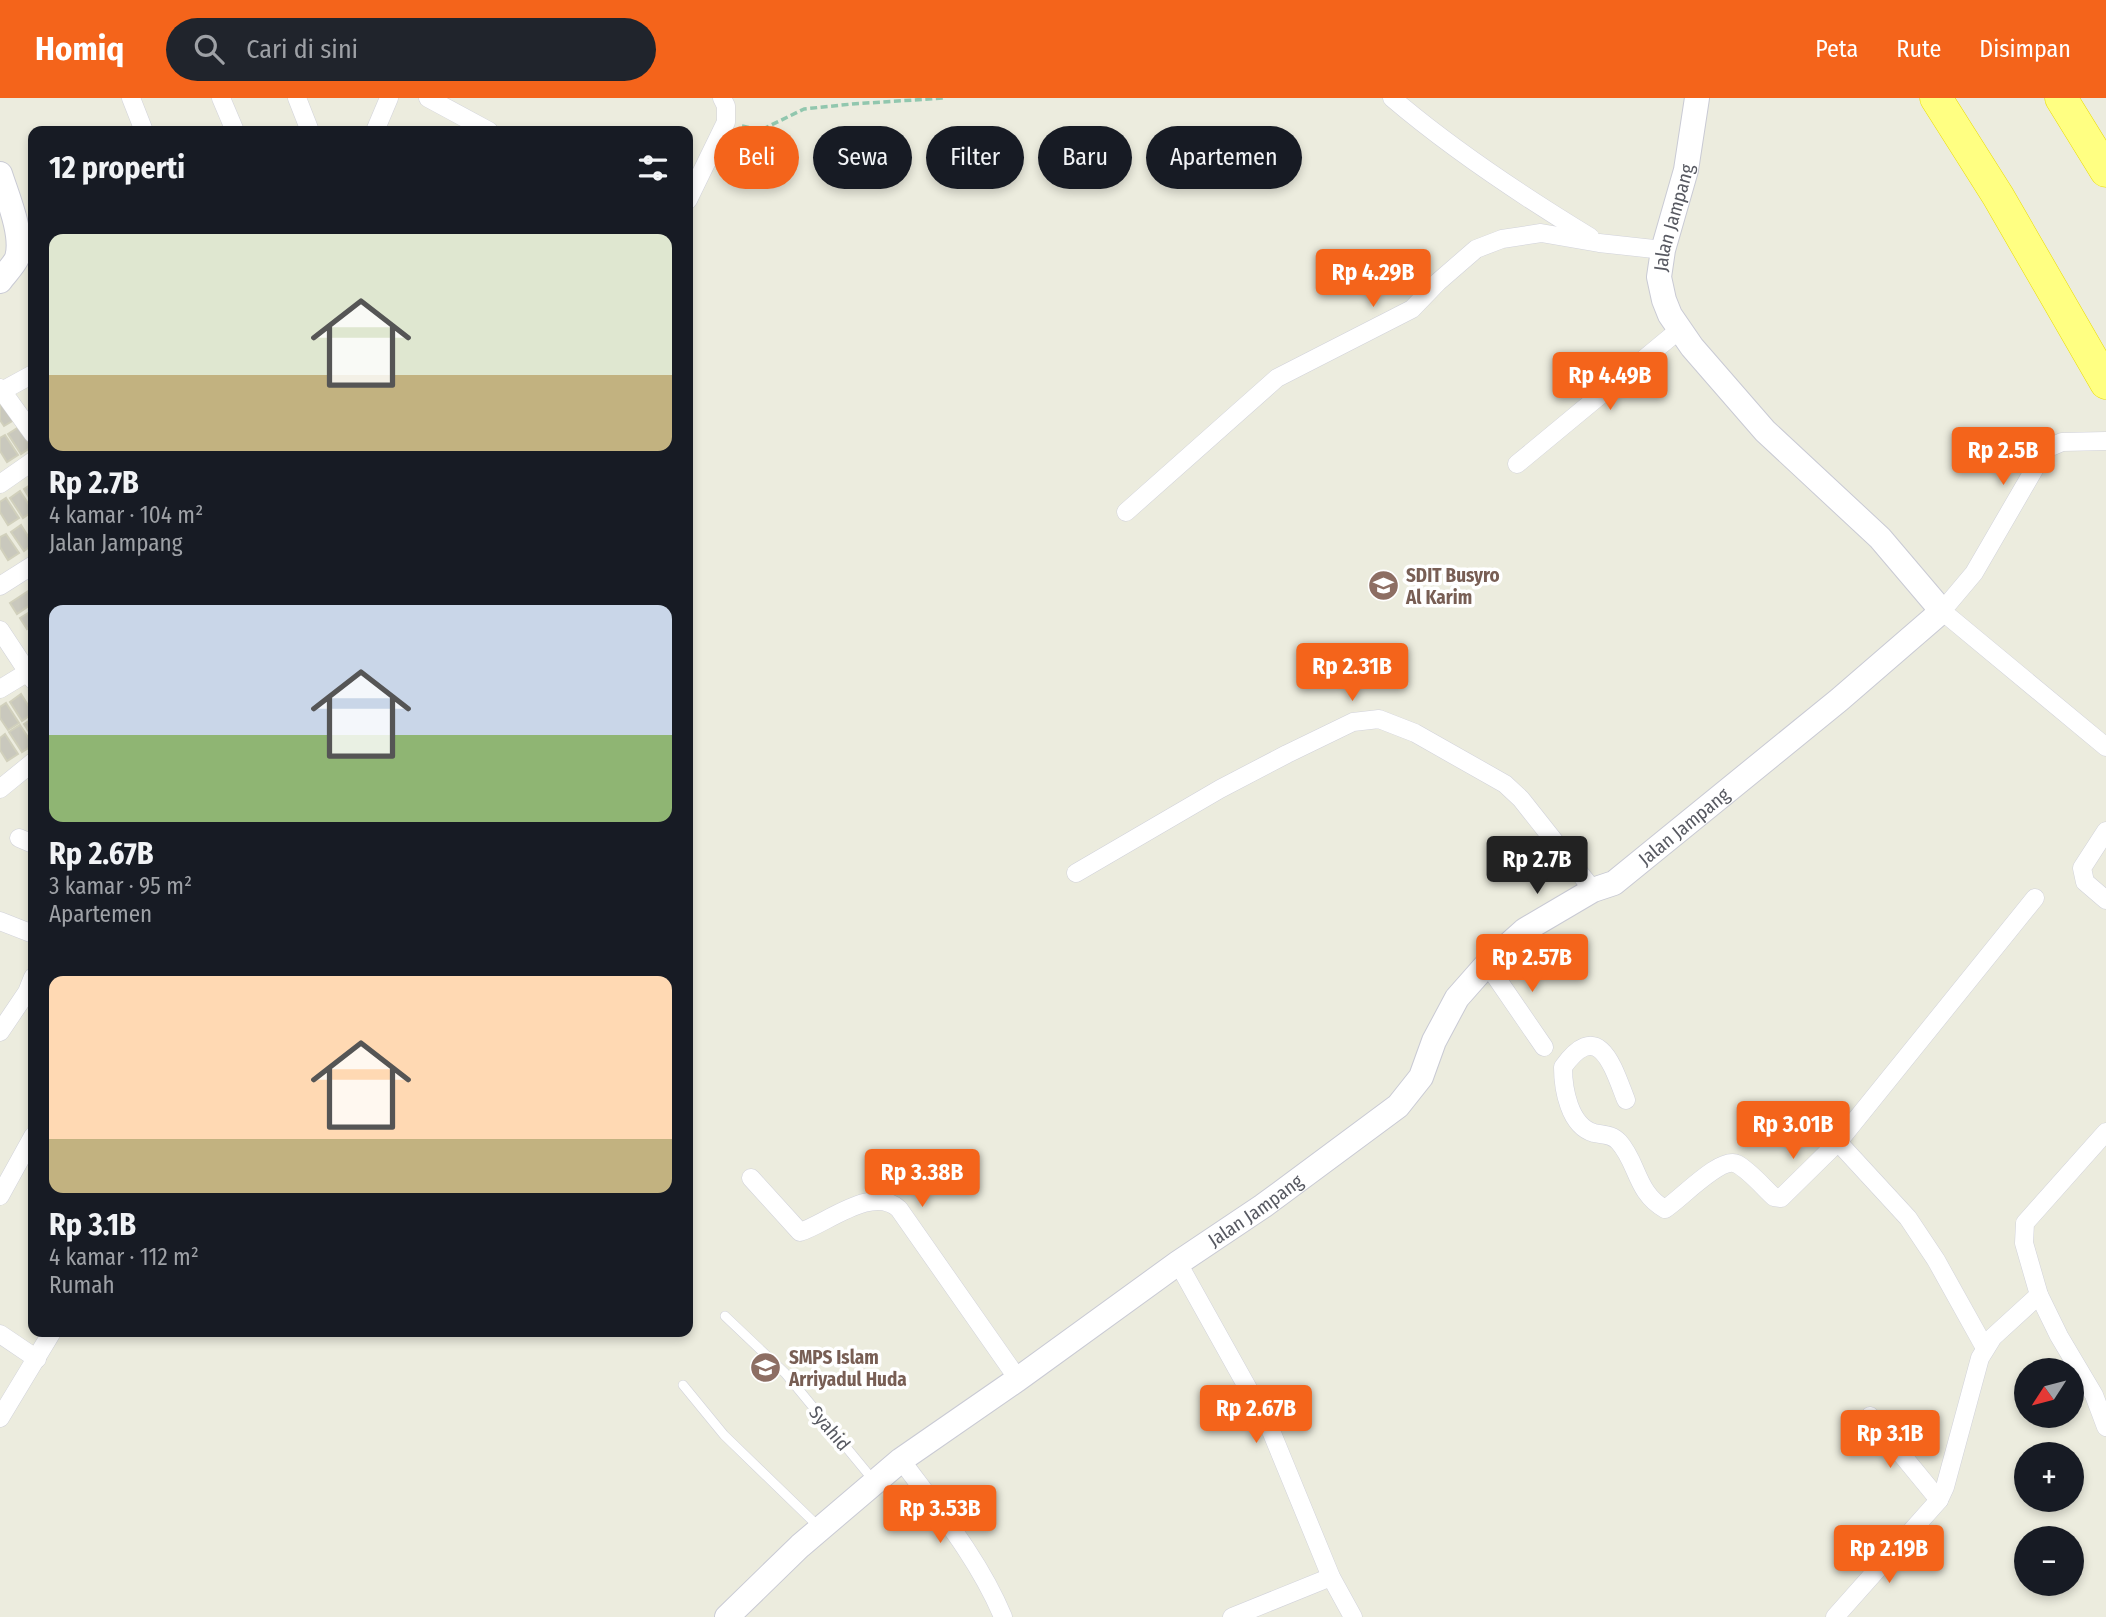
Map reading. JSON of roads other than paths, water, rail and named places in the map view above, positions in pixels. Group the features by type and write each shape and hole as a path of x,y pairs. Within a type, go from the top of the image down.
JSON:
{"highway":[{"path":"1936,98 1998,196 2106,383"},
{"path":"2061,98 2106,171"}],"street":[{"path":"131,98 142,126"},
{"path":"221,98 233,126"},
{"path":"298,98 308,126"},
{"path":"377,126 389,98"},
{"path":"428,98 480,126"},
{"path":"693,190 726,122 726,106 722,98"},
{"path":"1392,98 1480,166 1599,243"},
{"name":"Jalan Jampang","path":"727,1617 820,1528 901,1461 1178,1263 1274,1199 1398,1106 1421,1077 1434,1041 1457,998 1487,964 1525,930 1593,890 1614,883 1839,700 1942,611 1880,538 1765,431 1679,330 1664,300 1659,277 1663,250 1686,170 1697,98"},
{"path":"0,174 25,260 0,281"},
{"path":"1126,512 1277,378 1412,309 1476,249 1502,239 1541,233 1663,250"},
{"path":"1517,464 1679,330"},
{"path":"28,376 1,390 28,427"},
{"path":"2106,441 2062,442 2046,449 1974,573 1942,611 2106,747"},
{"path":"0,484 28,464"},
{"path":"0,586 28,568"},
{"path":"0,630 28,673"},
{"path":"0,689 28,677"},
{"path":"1076,873 1201,799 1287,754 1353,722 1379,719 1415,733 1505,784 1521,799 1593,890"},
{"path":"0,789 28,766"},
{"path":"2106,831 2082,868 2085,882 2106,900"},
{"path":"1626,1100 1614,1067 1599,1047 1590,1045 1581,1048 1563,1067 1567,1098 1581,1125 1591,1132 1613,1136 1620,1142 1638,1181 1652,1200 1665,1209 1720,1166 1732,1163 1739,1165 1774,1197 1782,1199 1838,1142 2035,898"},
{"path":"0,921 28,932"},
{"path":"1487,964 1545,1047"},
{"path":"2,1024 28,992"},
{"path":"2106,1132 2025,1223 2023,1237 2039,1295 2059,1336 2094,1395 2106,1427"},
{"path":"1838,1142 1908,1218 1936,1260 1985,1348"},
{"path":"0,1196 28,1145"},
{"path":"751,1178 800,1232 859,1205 883,1200 895,1205 1018,1379"},
{"path":"1178,1263 1269,1426 1331,1577 1353,1617"},
{"path":"1835,1617 1939,1500 1945,1487 1980,1358 1993,1337 2039,1295"},
{"path":"0,1334 37,1359"},
{"path":"0,1418 49,1337"},
{"path":"1870,1416 1939,1500"},
{"path":"901,1461 971,1555 1003,1617"},
{"path":"1232,1617 1331,1577"}],"lane":[{"name":"Syahid","path":"725,1316 785,1373 875,1481"},
{"path":"683,1385 724,1436 820,1528"}],"place":[{"name":"SDIT Busyro Al Karim","path":"1383,586"},
{"name":"SMPS Islam Arriyadul Huda","path":"766,1368"}]}
